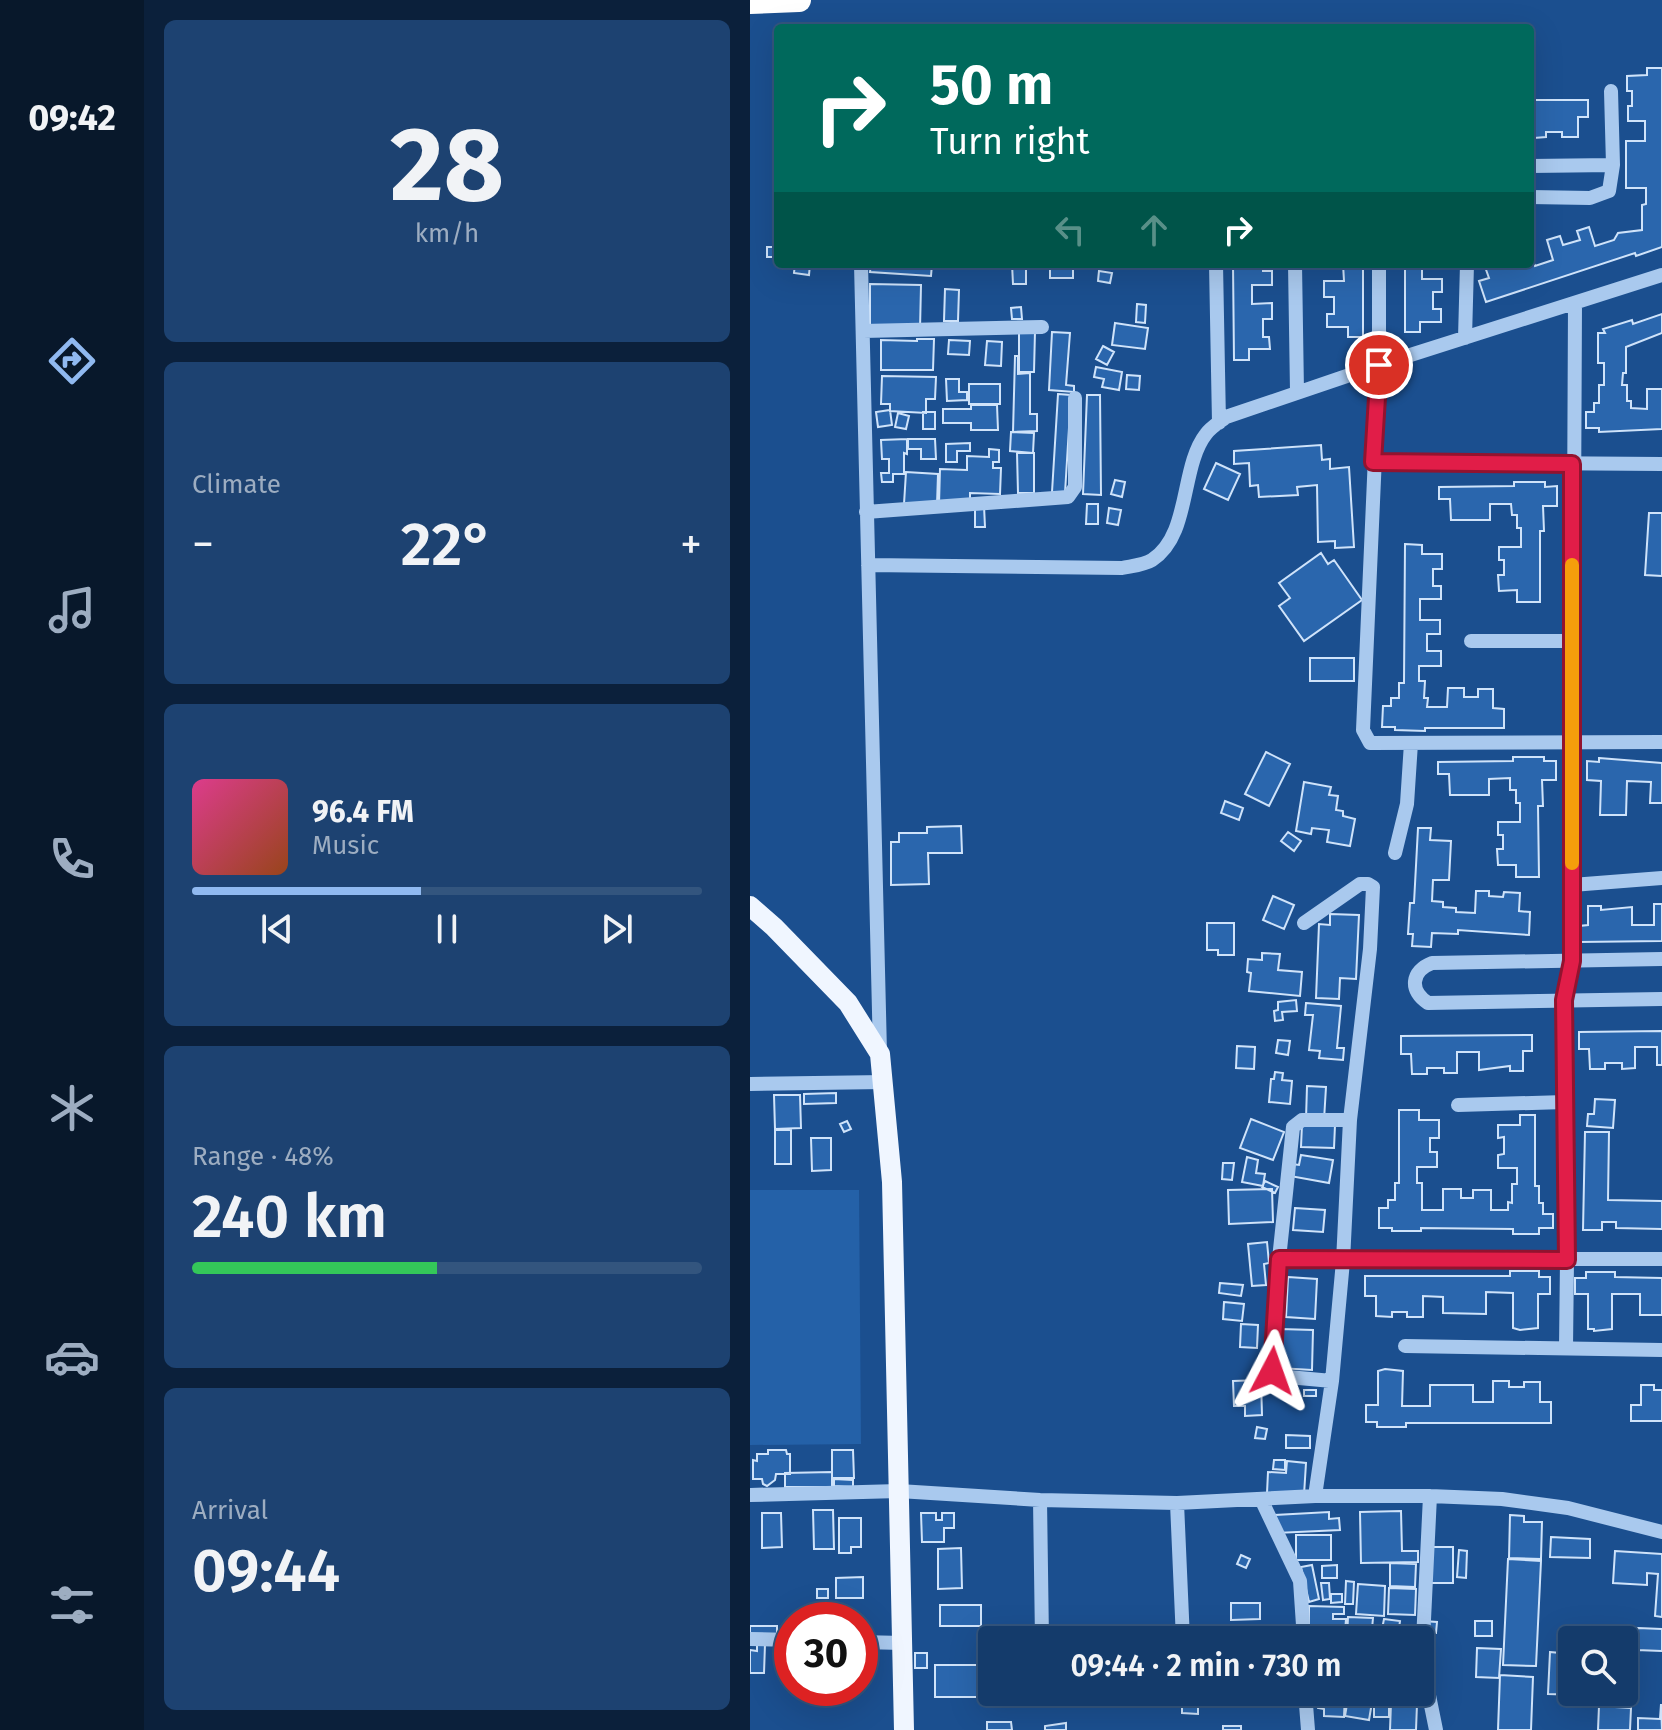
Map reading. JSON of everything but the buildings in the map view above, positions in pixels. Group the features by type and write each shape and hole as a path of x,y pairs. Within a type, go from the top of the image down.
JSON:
{"highway":[{"path":"750,2 799,0"}],"main road":[{"path":"750,906 848,1003 880,1054 892,1182 904,1730"}],"street":[{"path":"1534,197 1590,198 1609,191 1613,165 1611,91"},
{"path":"1534,166 1613,165"},
{"path":"861,268 880,1054"},
{"path":"1216,268 1219,423"},
{"path":"1295,268 1297,392"},
{"path":"1379,268 1379,365 1363,730 1370,743 1662,742"},
{"path":"1465,338 1467,268"},
{"path":"868,565 1122,568 1150,562 1165,549 1170,539 1206,434 1226,417 1662,275"},
{"path":"1566,1348 1564,1000 1572,961 1575,303"},
{"path":"863,331 1042,327"},
{"path":"866,512 1068,497 1075,487 1075,398"},
{"path":"1373,462 1662,464"},
{"path":"1471,641 1572,641"},
{"path":"1395,853 1407,804 1411,743"},
{"path":"1572,885 1662,878"},
{"path":"1304,923 1360,884 1373,887 1370,949 1350,1120 1343,1261 1332,1381 1315,1496"},
{"path":"1662,959 1432,963 1423,966 1414,981 1415,991 1428,1003 1662,999"},
{"path":"750,1084 884,1082"},
{"path":"1458,1105 1565,1102"},
{"path":"1332,1381 1277,1376 1272,1371 1279,1259 1293,1127 1302,1120 1350,1120"},
{"path":"1279,1259 1662,1259"},
{"path":"1405,1346 1662,1350"},
{"path":"750,1495 899,1491 1040,1500 1177,1503 1315,1496 1430,1496 1502,1499 1568,1508 1662,1532"},
{"path":"1430,1496 1422,1661 1436,1730"},
{"path":"1261,1499 1300,1581 1303,1626"},
{"path":"1040,1500 1042,1626"},
{"path":"1177,1503 1182,1626"},
{"path":"750,1639 774,1640"},
{"path":"878,1642 903,1643"},
{"path":"1306,1706 1308,1730"}],"shaded area":[{"path":"750,1190 859,1190 861,1444 750,1445"}],"slow traffic":[{"path":"1572,565 1572,863"}],"route":[{"path":"1272,1371 1279,1259 1567,1260 1564,1000 1572,961 1572,464 1373,462 1379,365"}]}
